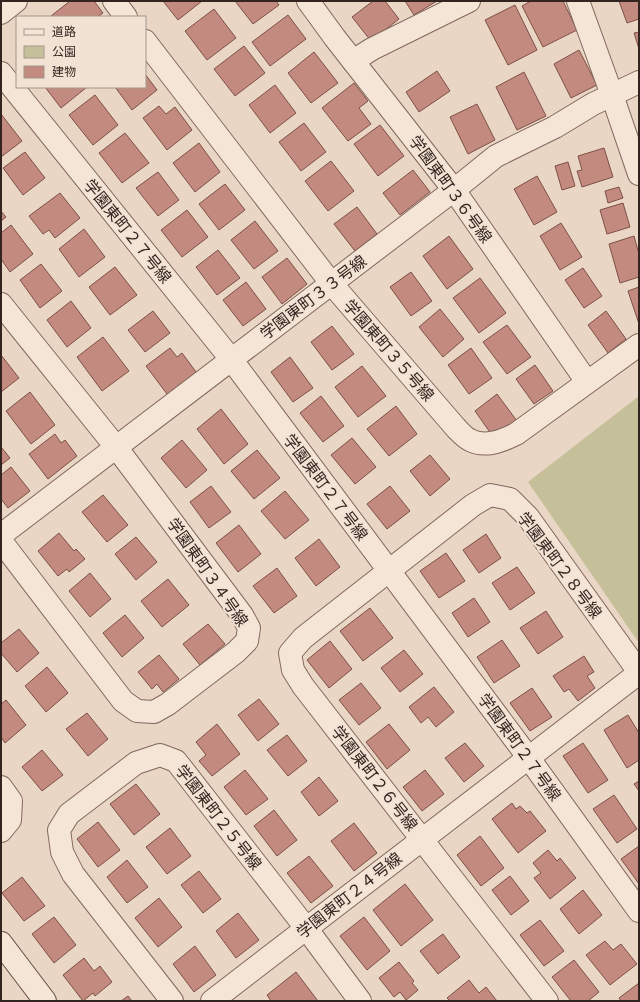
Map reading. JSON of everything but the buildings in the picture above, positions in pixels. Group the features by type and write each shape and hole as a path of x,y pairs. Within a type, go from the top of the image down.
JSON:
{"street":[{"path":"1,13 16,1"},
{"path":"114,1 125,16"},
{"name":"学園東町３６号線","path":"308,1 353,62 454,190 587,382"},
{"path":"578,1 639,174"},
{"path":"353,62 372,49 462,3"},
{"name":"学園東町３５号線","path":"146,42 331,283 456,428 470,440 486,444 504,440 516,434 639,345"},
{"name":"学園東町２７号線","path":"1,73 231,360 528,757 639,911"},
{"name":"学園東町３３号線","path":"1,535 454,190 496,156 555,127 593,104 639,82"},
{"name":"学園東町３４号線","path":"1,304 116,447 245,621 249,628 247,641 236,652 168,704 154,712 137,711 123,701 1,541"},
{"name":"学園東町２８号線","path":"389,571 473,505 490,495 510,499 528,517 639,673"},
{"name":"学園東町２６号線","path":"389,571 303,638 290,653 293,670 303,686 547,1001"},
{"name":"学園東町２４号線","path":"212,1001 639,673"},
{"name":"学園東町２５号線","path":"172,1001 73,874 62,852 59,830 69,814 136,763 160,755 176,761 306,928 360,1001"},
{"path":"1,787 12,801 10,820 1,831"},
{"path":"1,943 45,1001"}],"green space":[{"path":"639,396 639,643 528,482"}]}
